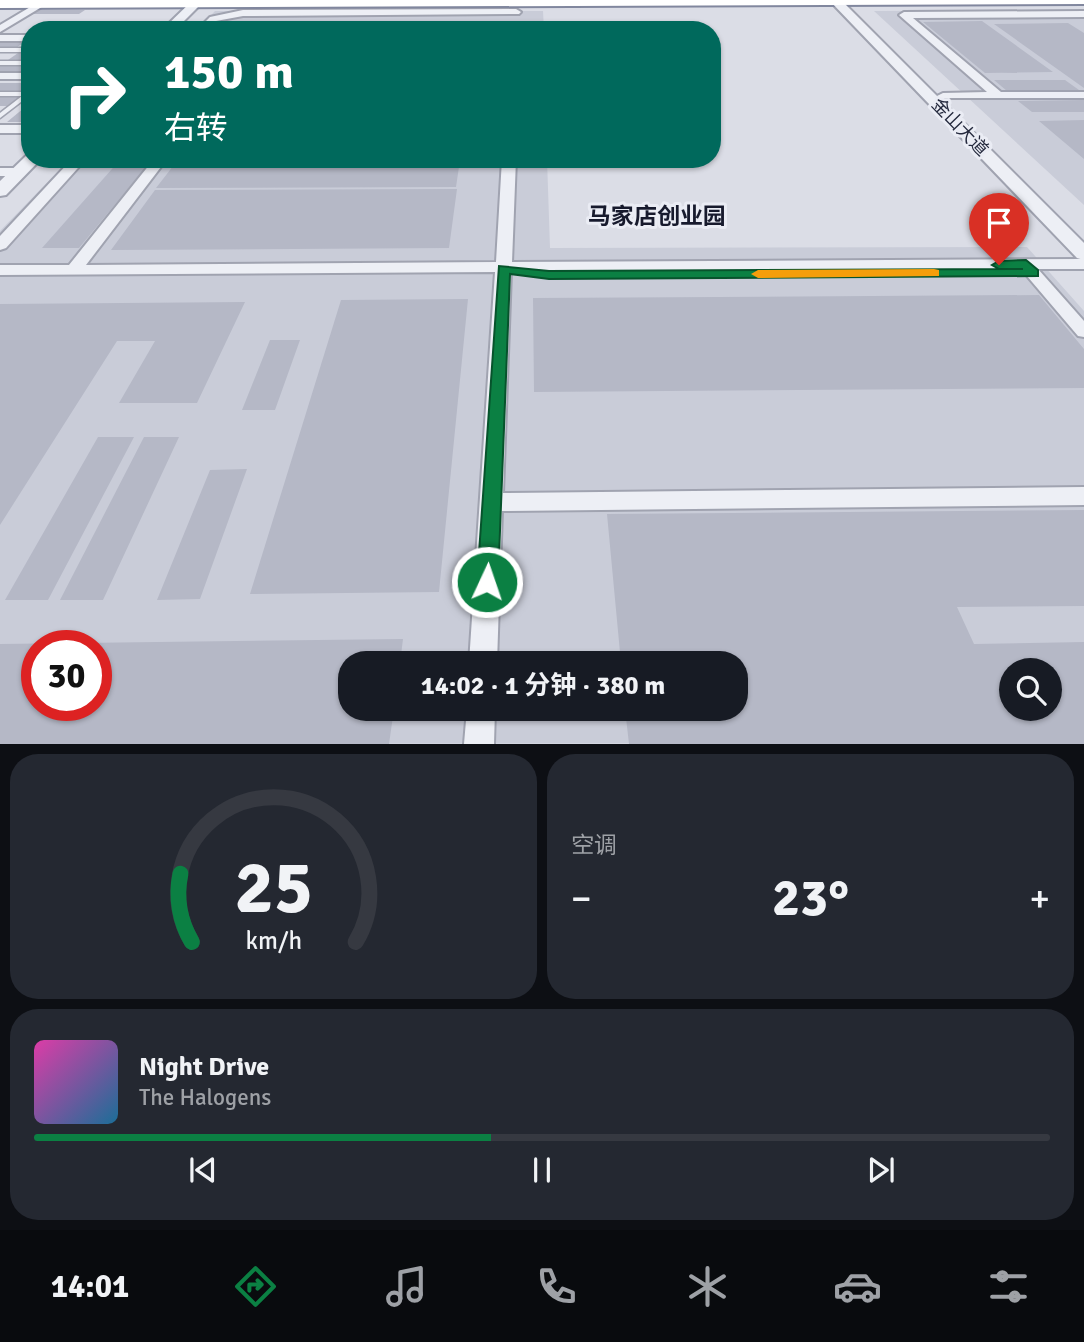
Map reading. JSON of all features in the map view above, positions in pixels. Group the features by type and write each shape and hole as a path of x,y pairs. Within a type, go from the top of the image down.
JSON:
{"highway":[{"path":"2,4 197,1 516,12 841,1 1080,0"}],"street":[{"path":"177,21 197,1"},
{"name":"金山大道","path":"841,1 1084,234"},
{"name":"金山大道","path":"841,1 1084,254"},
{"path":"0,29 42,2"},
{"path":"211,21 243,13 516,12"},
{"path":"997,95 904,15 1084,14"},
{"path":"0,38 21,38"},
{"path":"0,76 21,76"},
{"path":"943,96 1084,95"},
{"path":"0,129 21,129"},
{"path":"0,172 21,167"},
{"path":"0,191 25,168"},
{"path":"0,245 72,168"},
{"path":"74,270 154,168"},
{"path":"484,651 509,168"},
{"path":"0,270 504,267 549,275 1030,269 1084,264"},
{"path":"1030,269 1084,273"},
{"path":"1030,269 1084,332"},
{"path":"491,502 1084,496"},
{"path":"479,744 480,721"}],"lane":[{"path":"0,50 21,50"},
{"path":"0,63 21,63"},
{"path":"0,94 21,93"},
{"path":"2,112 21,98"}],"shaded area":[{"path":"1084,10 1084,205 874,11"},
{"path":"215,11 543,11 544,21 206,21"},
{"path":"61,168 547,168 550,248 1027,247 1084,311 1084,743 0,744 0,231"}],"building":[{"path":"38,10 85,10 79,14 30,14"},
{"path":"982,21 1053,72 985,73 923,22"},
{"path":"1068,23 1084,33 1084,88 994,24"},
{"path":"0,41 21,41 16,48 0,48"},
{"path":"18,53 21,53 21,60 8,60"},
{"path":"21,65 21,73 0,73 0,66"},
{"path":"994,80 1065,80 1079,90 1007,91"},
{"path":"0,83 21,83 21,91 0,91"},
{"path":"0,97 19,97 7,106 0,106"},
{"path":"1084,100 1084,112 1032,112 1018,101"},
{"path":"21,110 21,122 7,122"},
{"path":"1084,120 1084,159 1039,121"},
{"path":"113,168 145,168 79,248 42,248"},
{"path":"172,168 459,168 456,187 156,188"},
{"path":"457,189 449,248 111,250 155,190"},
{"path":"1039,295 1084,349 1084,388 534,392 533,298"},
{"path":"468,299 439,592 250,594 341,300"},
{"path":"245,302 197,403 119,403 155,341 117,341 0,525 0,304"},
{"path":"270,340 300,340 275,410 242,410"},
{"path":"98,437 134,437 48,600 5,600"},
{"path":"144,437 179,437 103,600 60,600"},
{"path":"247,469 200,599 157,600 210,470"},
{"path":"1084,510 1084,606 957,607 974,644 1084,642 1084,744 629,744 626,721 748,721 748,651 620,651 607,514"},
{"path":"403,639 402,651 338,651 338,721 392,721 389,744 0,744 0,644 21,644 21,721 112,721 112,643"}],"slow traffic":[{"path":"758,274 934,273"}],"district":[{"name":"马家店创业园","path":"657,216"}],"route":[{"path":"487,582 503,269 549,275 1034,273 1026,264 999,265"}]}
